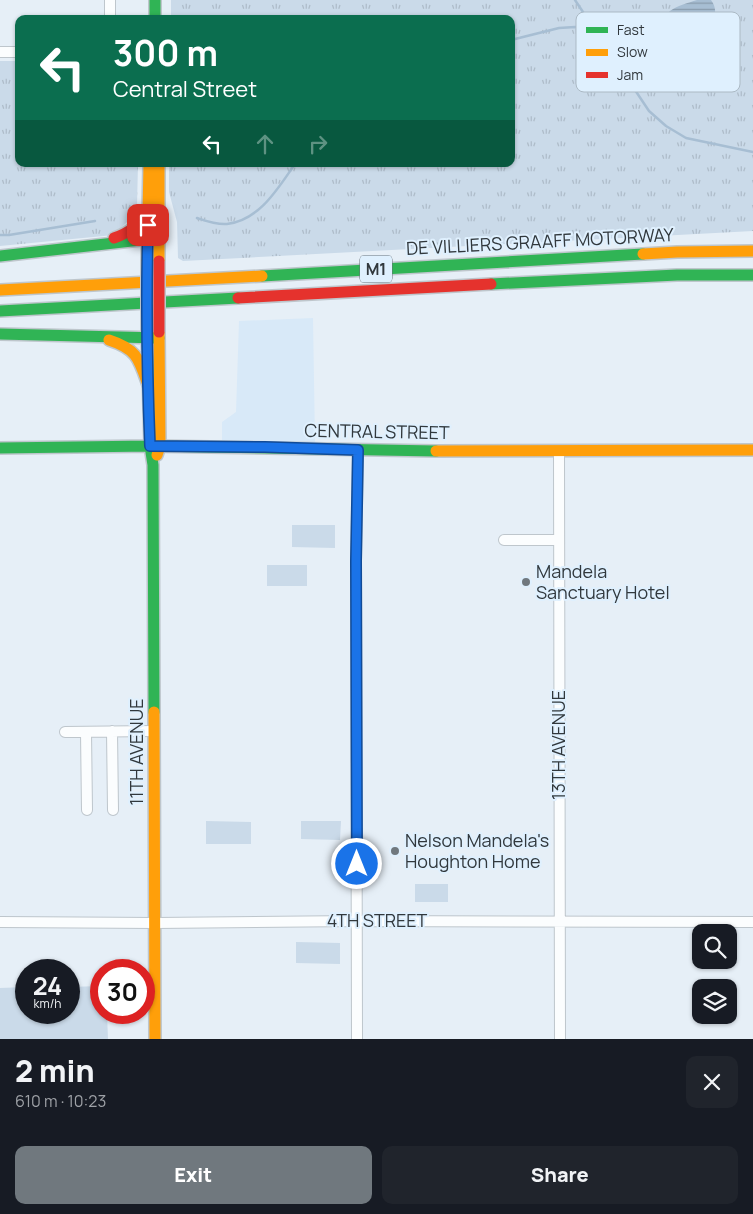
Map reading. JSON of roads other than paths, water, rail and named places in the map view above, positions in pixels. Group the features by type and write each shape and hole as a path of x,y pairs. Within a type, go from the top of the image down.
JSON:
{"main road":[{"path":"155,0 155,15"},
{"name":"11TH AVENUE","path":"149,167 148,212 153,239"},
{"name":"11TH AVENUE","path":"155,1039 153,239 159,167"},
{"path":"83,246 126,234 136,228 148,212"},
{"path":"0,256 153,239"},
{"name":"DE VILLIERS GRAAFF MOTORWAY","path":"0,290 676,252 753,251"},
{"name":"M1","path":"0,311 595,278 753,275"},
{"path":"0,334 101,337 153,334"},
{"name":"11TH AVENUE","path":"153,334 148,385 155,446"},
{"path":"101,337 119,343 136,355 148,385"},
{"name":"CENTRAL STREET","path":"0,448 155,446 358,450 753,450"}],"street":[{"path":"110,0 110,15"},
{"path":"0,52 15,52"},
{"path":"357,1039 356,561 358,450"},
{"name":"13TH AVENUE","path":"558,451 560,1039"},
{"path":"504,540 559,540"},
{"path":"112,731 113,810"},
{"path":"65,732 154,731"},
{"path":"86,732 87,810"},
{"name":"4TH STREET","path":"0,922 753,922"}],"waterway":[{"path":"575,0 583,12"},
{"path":"515,39 559,28 576,27"},
{"path":"636,92 649,111 666,126 686,138 753,152"},
{"path":"197,218 212,223 227,224 249,216 267,202 293,167"},
{"path":"0,235 95,221"}],"place":[{"name":"Mandela Sanctuary Hotel","path":"526,582"},
{"name":"Nelson Mandela's Houghton Home","path":"395,851"}]}
